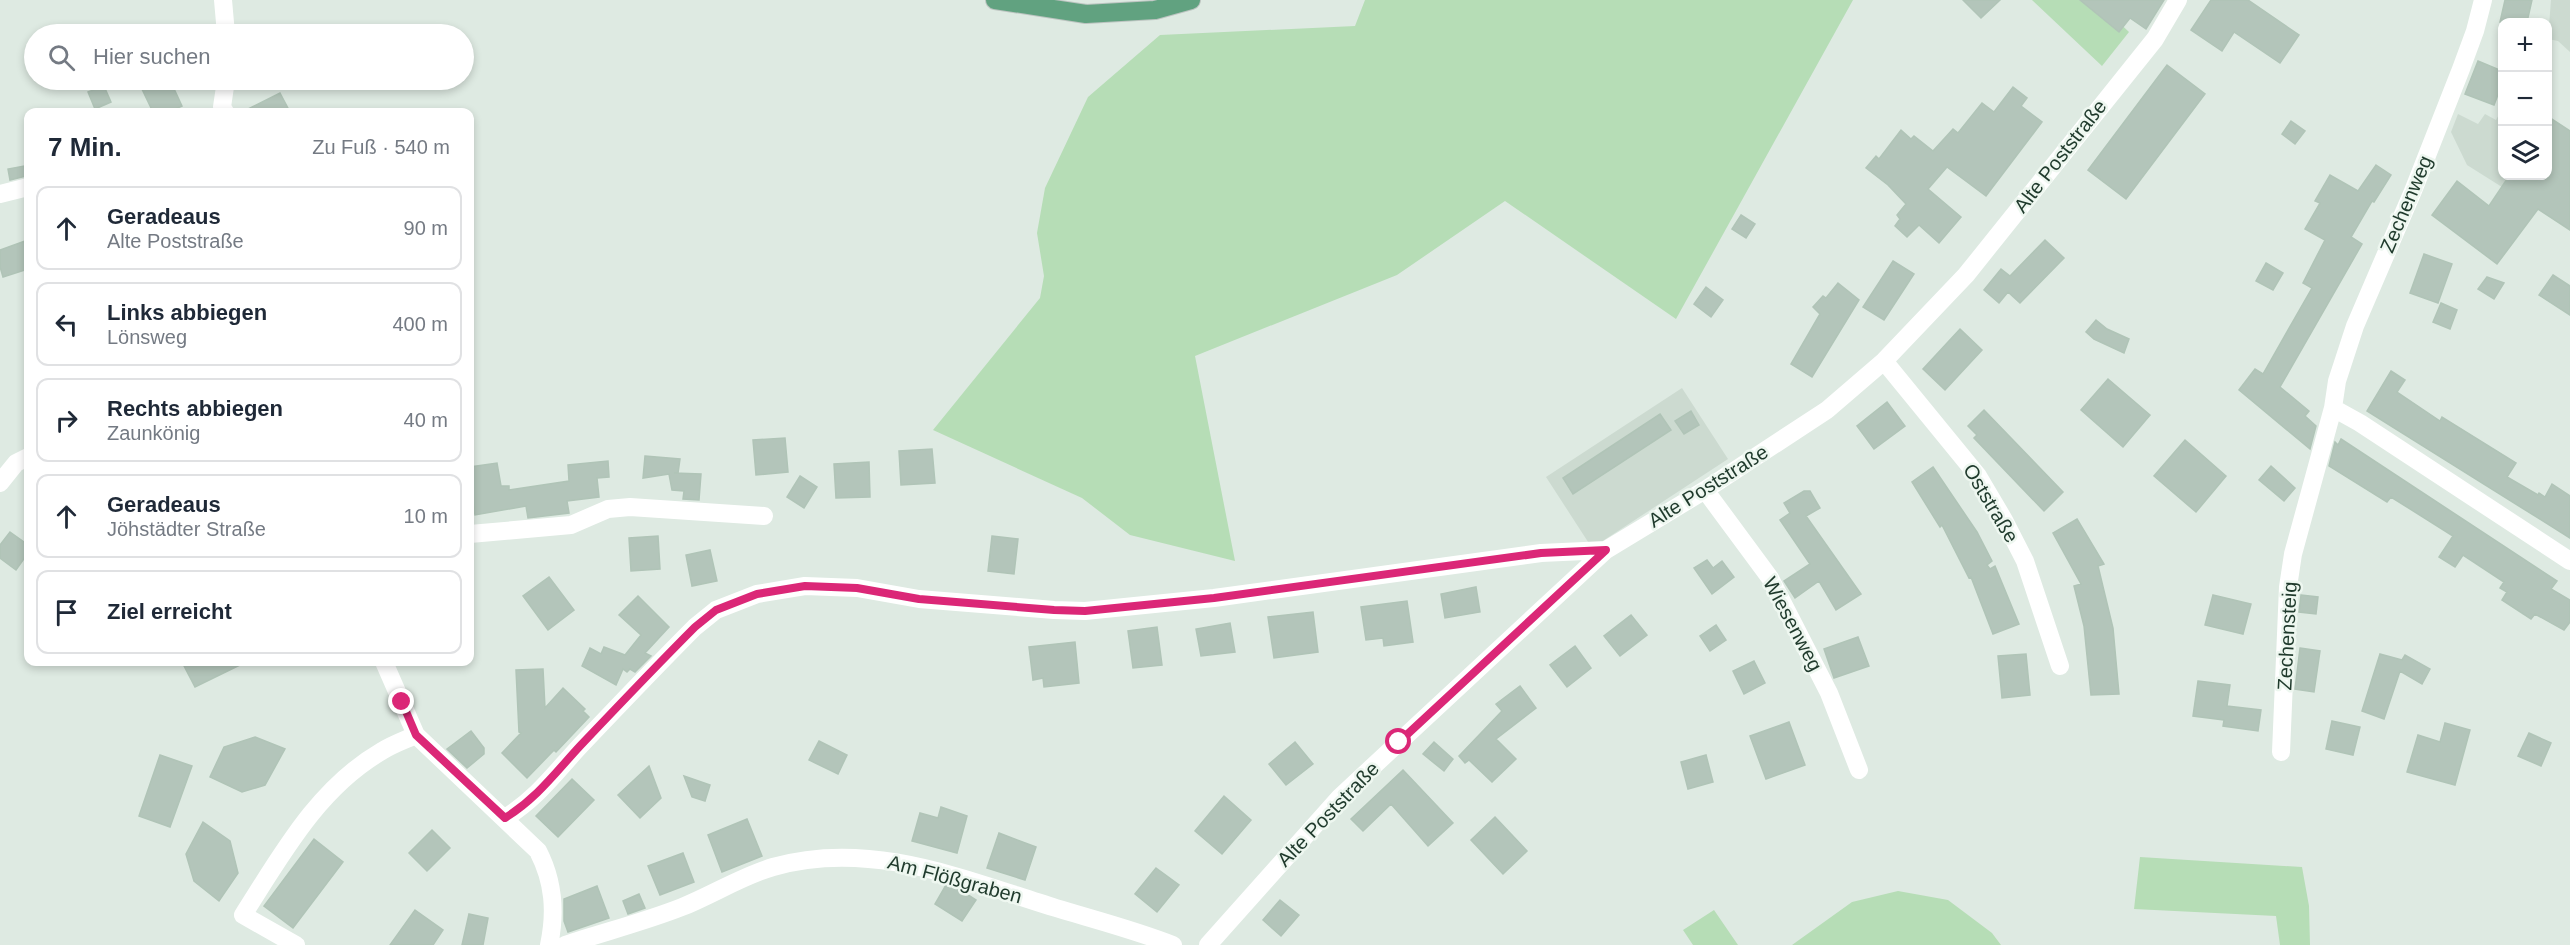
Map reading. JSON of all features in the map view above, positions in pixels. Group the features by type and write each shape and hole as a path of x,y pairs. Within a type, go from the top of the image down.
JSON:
{"main road":[{"path":"994,0 1086,14 1155,10 1191,0"}],"street":[{"path":"222,0 225,24"},
{"name":"Alte Poststraße","path":"1208,945 1340,797 1606,550 1705,490 1827,410 1884,361 1966,275 2155,39 2178,0"},
{"name":"Zechenweg","path":"2300,521 2333,408 2337,381 2355,326 2413,191 2461,69 2483,0"},
{"path":"220,108 224,90"},
{"path":"0,194 24,189"},
{"name":"Oststraße","path":"1884,361 1978,476 2004,520 2025,561 2060,666"},
{"path":"2333,408 2360,423 2570,561"},
{"path":"0,483 16,463 24,459"},
{"name":"Wiesenweg","path":"1705,490 1770,578 1824,684 1859,770"},
{"path":"474,534 571,525 608,509 630,507 765,516"},
{"name":"Zechensteig","path":"2281,752 2288,587 2300,521"},
{"path":"505,818 525,806 556,775 695,627 716,610 757,594 805,586 857,588 919,599 1085,611 1203,599 1531,555 1606,550"},
{"path":"386,666 416,735 538,851 548,871 553,898 553,923 549,945"},
{"path":"296,945 243,915 285,849 316,806 349,773 383,750 416,735"},
{"name":"Am Flößgraben","path":"565,945 681,908 772,867 851,859 884,859 960,876 1056,908 1144,933 1173,945"}],"shaded area":[{"path":"2551,0 2570,0 2570,52 2558,41 2552,40 2552,18 2550,18"},
{"path":"2458,114 2478,124 2485,114 2496,120 2498,116 2498,180 2552,180 2552,119 2570,131 2570,230 2467,165 2451,132"},
{"path":"1682,388 1728,459 1592,548 1546,477"}],"green space":[{"path":"1365,0 1853,0 1676,319 1505,201 1397,275 1195,356 1235,561 1130,535 1082,498 933,430 1040,298 1044,276 1037,233 1045,188 1088,97 1160,35 1355,26"},
{"path":"2032,0 2095,0 2129,32 2102,66"},
{"path":"2140,857 2302,867 2309,906 2310,945 2280,945 2276,916 2134,909"},
{"path":"1898,891 1948,900 1992,933 2001,945 1792,945 1852,902"},
{"path":"1714,910 1738,945 1693,945 1683,930"}],"building":[{"path":"1963,0 2000,0 1981,18"},
{"path":"2080,0 2164,0 2146,29 2130,18 2119,32"},
{"path":"2211,0 2248,0 2299,35 2280,63 2234,32 2222,51 2191,30"},
{"path":"2505,0 2532,0 2528,18 2501,18"},
{"path":"2478,61 2498,69 2498,94 2494,105 2465,94"},
{"path":"2167,65 2205,94 2126,199 2088,170"},
{"path":"2013,87 2027,98 2021,106 2042,122 1986,196 1947,167 1928,189 1961,217 1939,243 1919,225 1907,237 1895,226 1900,219 1897,215 1906,204 1888,185 1866,168 1876,156 1879,159 1901,130 1911,139 1914,136 1933,151 1953,129 1958,133 1982,103 1994,112"},
{"path":"106,90 111,102 95,108 88,92"},
{"path":"142,90 175,90 182,106 177,108 151,108"},
{"path":"280,93 288,108 250,108"},
{"path":"2552,119 2570,131 2570,230 2538,209 2497,264 2432,215 2457,181 2489,206 2506,180 2552,180"},
{"path":"2291,121 2305,131 2295,144 2282,134"},
{"path":"2376,165 2391,175 2374,202 2372,201 2351,237 2362,244 2280,387 2309,411 2305,416 2316,426 2310,449 2239,390 2255,369 2263,374 2312,288 2303,283 2325,240 2305,229 2320,203 2315,201 2330,175 2358,191"},
{"path":"24,166 24,176 10,180 8,169"},
{"path":"1741,215 1755,224 1746,238 1732,229"},
{"path":"2045,240 2064,258 2020,303 2008,292 1999,303 1984,290 2001,269 2010,276"},
{"path":"24,241 24,270 3,277 0,267 0,250"},
{"path":"2424,254 2452,264 2438,303 2410,293"},
{"path":"1893,261 1914,274 1884,320 1863,307"},
{"path":"2266,263 2283,273 2273,290 2256,281"},
{"path":"2553,275 2570,286 2570,315 2539,295"},
{"path":"2487,277 2504,283 2494,299 2478,289"},
{"path":"1838,283 1859,300 1812,377 1791,364 1820,314 1813,307 1823,296 1826,298"},
{"path":"1706,287 1723,300 1711,317 1694,304"},
{"path":"2441,303 2457,310 2450,329 2433,322"},
{"path":"2096,320 2107,329 2129,339 2124,353 2094,339 2086,332"},
{"path":"1960,329 1982,350 1945,390 1923,369"},
{"path":"2391,371 2405,380 2397,392 2440,421 2442,417 2516,463 2507,477 2538,495 2539,493 2545,497 2552,484 2570,496 2570,538 2367,411"},
{"path":"2108,379 2150,415 2123,447 2081,410"},
{"path":"1887,402 1905,426 1874,449 1857,426"},
{"path":"1984,410 2063,492 2044,511 1974,438 1977,435 1968,426"},
{"path":"1691,411 1699,425 1684,434 1675,421"},
{"path":"1660,414 1671,430 1573,494 1563,478"},
{"path":"785,438 788,472 756,475 753,440"},
{"path":"2341,439 2557,581 2551,589 2570,600 2570,622 2564,630 2535,614 2531,619 2502,600 2507,592 2500,588 2504,582 2463,555 2455,567 2439,557 2453,536 2391,497 2387,502 2329,466 2335,442 2338,445"},
{"path":"2185,440 2226,476 2196,512 2154,476"},
{"path":"932,449 935,483 901,485 899,451"},
{"path":"645,456 680,459 678,473 674,473 701,474 699,500 683,499 684,491 672,490 669,474 643,478"},
{"path":"608,461 609,477 597,478 599,497 567,501 569,513 528,518 526,506 475,515 474,466 497,463 501,486 509,486 509,490 569,481 568,465"},
{"path":"869,462 870,497 836,498 834,464"},
{"path":"2271,466 2295,488 2284,501 2259,480"},
{"path":"1933,467 1977,532 1992,561 1987,565 1990,569 1995,566 2019,624 1993,634 1971,577 1969,578 1942,525 1940,527 1912,482"},
{"path":"800,476 817,487 804,508 787,497"},
{"path":"1804,491 1810,491 1820,508 1806,516 1861,594 1836,610 1819,581 1795,598 1784,581 1810,564 1780,520 1790,513 1784,503"},
{"path":"2077,519 2104,564 2098,566 2113,628 2119,694 2091,695 2084,626 2074,586 2081,584 2053,533"},
{"path":"10,532 24,542 24,559 16,570 0,558 0,545"},
{"path":"658,536 660,569 631,571 629,538"},
{"path":"992,536 1018,539 1014,574 988,571"},
{"path":"710,550 717,581 692,586 686,555"},
{"path":"1707,560 1713,568 1722,561 1734,577 1712,594 1694,568"},
{"path":"549,577 574,610 548,630 523,596"},
{"path":"1476,587 1480,612 1445,618 1441,594"},
{"path":"2213,595 2251,604 2243,634 2205,625"},
{"path":"2301,595 2318,597 2316,614 2299,612"},
{"path":"638,596 669,627 645,653 651,656 635,672 630,669 627,672 623,669 616,685 582,666 590,648 601,654 604,647 625,655 641,635 619,615"},
{"path":"1407,601 1413,642 1384,646 1383,638 1366,640 1361,607"},
{"path":"1313,612 1318,652 1274,658 1268,617"},
{"path":"1631,615 1647,635 1620,656 1604,636"},
{"path":"1230,623 1235,652 1201,656 1196,629"},
{"path":"1716,625 1726,640 1710,651 1700,636"},
{"path":"1157,627 1162,665 1133,668 1128,631"},
{"path":"1858,637 1869,666 1834,678 1824,649"},
{"path":"1075,642 1079,683 1044,687 1043,678 1033,680 1029,647"},
{"path":"1575,646 1591,668 1567,687 1550,665"},
{"path":"2300,648 2320,651 2314,692 2295,689"},
{"path":"2026,654 2030,695 2002,698 1998,656"},
{"path":"2380,654 2402,660 2405,655 2430,669 2422,684 2400,671 2384,719 2362,711"},
{"path":"1754,661 1765,683 1744,694 1733,671"},
{"path":"184,666 238,666 195,687"},
{"path":"543,669 545,708 563,688 585,709 583,711 589,717 556,752 554,750 527,778 502,753 521,733 519,732 516,670"},
{"path":"2198,681 2230,685 2227,706 2261,710 2258,731 2223,726 2224,720 2193,716"},
{"path":"1520,686 1536,708 1496,739 1516,759 1492,782 1469,760 1465,763 1459,756 1502,711 1496,704"},
{"path":"2332,721 2360,727 2353,755 2326,749"},
{"path":"1789,722 1805,765 1766,779 1750,736"},
{"path":"2445,723 2470,730 2455,785 2407,772 2418,735 2440,742"},
{"path":"471,731 484,748 484,754 467,768 447,749"},
{"path":"2529,733 2551,743 2541,766 2518,756"},
{"path":"255,737 285,749 265,785 242,792 210,777 224,747"},
{"path":"819,741 847,755 838,774 809,760"},
{"path":"1295,742 1313,764 1286,785 1269,764"},
{"path":"1434,742 1453,759 1444,771 1423,754"},
{"path":"160,755 192,766 170,827 139,816"},
{"path":"1706,755 1713,782 1688,789 1681,762"},
{"path":"649,766 661,798 640,818 618,795"},
{"path":"1403,770 1453,823 1428,846 1391,804 1363,831 1351,819"},
{"path":"684,776 710,785 705,801 692,797"},
{"path":"572,779 594,800 558,837 536,816"},
{"path":"1224,796 1251,820 1222,854 1195,831"},
{"path":"941,807 967,816 957,853 912,841 920,813 938,818"},
{"path":"1495,817 1527,851 1503,874 1471,840"},
{"path":"747,819 762,856 722,872 708,835"},
{"path":"203,822 230,841 238,873 219,901 194,881 186,854"},
{"path":"432,830 450,848 427,871 409,853"},
{"path":"999,833 1036,847 1025,880 987,868"},
{"path":"314,839 343,862 293,928 264,906"},
{"path":"683,853 694,882 660,895 648,866"},
{"path":"1156,868 1179,885 1157,912 1135,894"},
{"path":"946,885 959,889 976,900 962,921 935,904"},
{"path":"597,886 609,918 568,932 564,921 564,899"},
{"path":"639,894 645,908 628,914 623,901"},
{"path":"1280,900 1299,915 1281,936 1263,920"},
{"path":"415,910 443,930 433,945 390,945"},
{"path":"469,914 488,918 483,945 462,945"}],"route":[{"path":"402,702 416,735 505,818 525,806 556,775 695,627 716,610 757,594 805,586 857,588 919,599 1085,611 1214,598 1541,553 1606,550 1399,742"}]}
